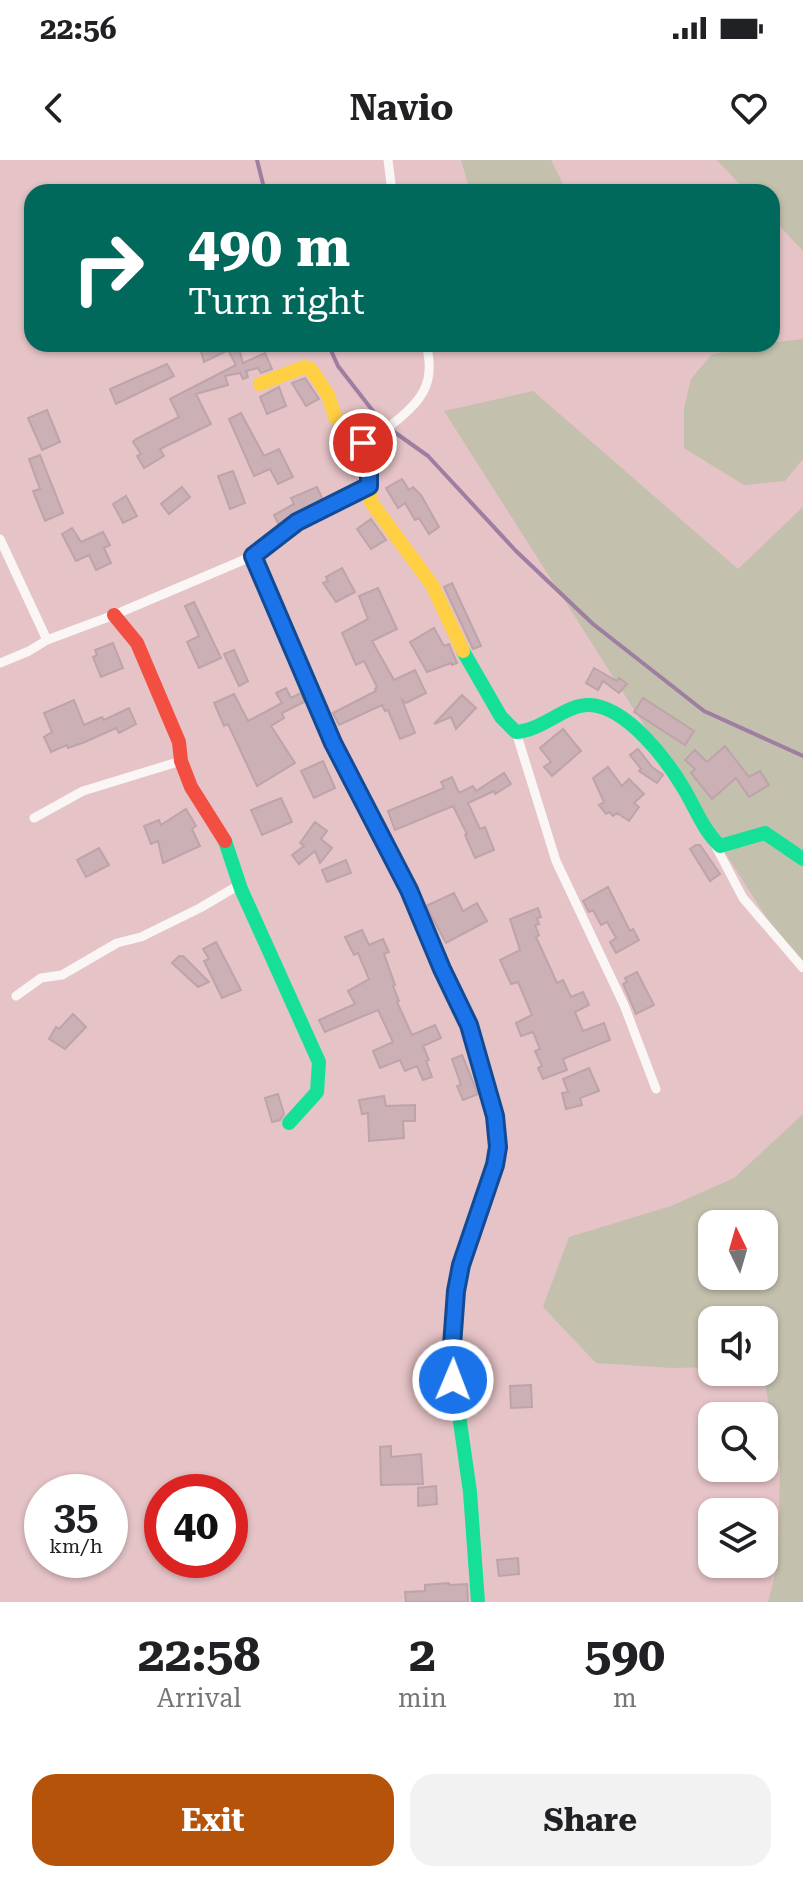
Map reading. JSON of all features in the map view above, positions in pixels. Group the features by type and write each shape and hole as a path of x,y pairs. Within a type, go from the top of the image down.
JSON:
{"street":[{"path":"388,160 391,184"},
{"path":"363,443 372,441 415,406 431,370 428,352"},
{"path":"260,384 308,367 328,395 335,417 363,443 369,463 371,502 432,585 467,660 501,717 516,732 556,861 624,1005 656,1089"},
{"path":"0,663 47,640 253,556 297,522 369,486"},
{"path":"0,539 47,640"},
{"path":"253,556 333,743 409,890 469,1025 495,1116 498,1147 495,1165 461,1265 451,1359 470,1492 478,1602"},
{"path":"114,615 137,643 179,742 181,761 191,787 223,836 239,885 319,1062 317,1092 289,1123"},
{"path":"516,732 533,732 582,706 609,709 626,721 660,755 680,781 743,898 803,968"},
{"path":"34,818 83,791 181,761"},
{"path":"711,838 723,846 765,833 803,859"},
{"path":"16,996 41,978 62,975 117,943 141,937 239,885"}],"shaded area":[{"path":"461,160 551,160 563,184 468,184"},
{"path":"717,160 803,160 803,251 780,227 780,184 740,184"},
{"path":"803,339 803,459 785,481 744,485 684,448 684,408 691,379 711,355 724,352 780,352 780,342"},
{"path":"533,391 738,569 803,507 803,975 444,411"},
{"path":"803,1114 803,1602 768,1602 774,1578 778,1578 780,1469 778,1402 768,1402 765,1386 778,1386 778,1306 698,1306 698,1367 672,1368 596,1363 543,1307 569,1237 671,1206 734,1178"}],"building":[{"path":"201,352 224,352 204,362"},
{"path":"229,352 240,352 243,363 265,353 272,369 261,373 258,368 246,371 248,377 243,379 240,373 225,376 228,385 196,394 211,424 160,449 164,456 144,468 137,456 141,454 133,442 179,417 170,399 236,365"},
{"path":"167,364 174,376 116,404 110,389"},
{"path":"305,378 319,399 306,406 292,383"},
{"path":"279,387 286,406 267,414 260,397"},
{"path":"47,410 60,442 42,450 28,418"},
{"path":"241,413 264,456 279,449 293,477 278,484 270,469 254,476 229,419"},
{"path":"40,455 63,513 45,521 33,491 40,489 29,459"},
{"path":"233,471 245,503 230,509 218,476"},
{"path":"402,479 409,490 413,487 421,495 439,527 429,534 419,518 415,520 405,503 398,508 386,488"},
{"path":"182,487 190,497 169,514 161,504"},
{"path":"317,487 323,500 279,525 274,515 294,504 291,498"},
{"path":"126,496 137,516 123,523 113,504"},
{"path":"371,519 386,540 371,549 357,529"},
{"path":"72,528 81,542 103,532 110,545 104,548 111,563 96,570 89,555 76,561 62,534"},
{"path":"342,568 355,592 336,602 323,583 328,581 326,577"},
{"path":"452,583 481,646 473,649 444,587"},
{"path":"378,588 397,629 372,641 394,680 415,670 426,693 406,703 402,700 415,733 400,739 388,710 385,711 382,705 339,725 333,713 376,691 377,687 364,661 356,665 342,633 368,619 359,596"},
{"path":"194,602 221,658 199,668 187,642 199,636 185,606"},
{"path":"434,628 444,646 449,644 457,663 427,672 410,642"},
{"path":"113,643 123,668 101,677 93,657 97,655 95,650"},
{"path":"234,650 248,681 239,686 224,654"},
{"path":"594,668 627,684 619,693 603,681 598,690 586,683"},
{"path":"286,688 291,698 301,693 304,702 282,713 284,718 271,726 295,763 257,786 228,724 224,726 214,703 234,694 248,721 282,703 276,693"},
{"path":"462,695 476,708 456,729 451,717 434,724"},
{"path":"643,698 694,731 685,745 634,712"},
{"path":"74,700 84,725 129,708 136,724 119,733 116,728 51,752 44,737 52,732 44,713"},
{"path":"563,729 581,751 552,776 544,767 551,762 540,748"},
{"path":"725,746 749,777 760,771 769,785 749,797 736,778 712,799 691,773 695,769 685,760 695,750 707,762"},
{"path":"638,749 663,775 657,783 639,771 641,769 630,755"},
{"path":"323,761 335,788 314,798 301,771"},
{"path":"608,767 622,786 629,779 644,794 634,803 639,807 629,821 617,813 613,816 609,812 606,814 599,805 604,802 593,778"},
{"path":"504,773 511,784 495,794 494,791 468,803 480,829 485,827 494,850 475,858 453,806 395,830 388,811 444,788 441,782 452,777 459,793 473,786 476,791"},
{"path":"281,798 292,822 262,835 251,810"},
{"path":"186,809 196,826 192,829 200,846 163,863 158,841 151,844 144,826 159,820 161,825"},
{"path":"315,822 327,831 321,839 332,848 320,863 315,851 299,864 292,855 304,846 300,843"},
{"path":"700,845 720,874 710,881 690,849"},
{"path":"99,848 109,865 86,877 77,860"},
{"path":"346,860 351,873 327,882 322,870"},
{"path":"608,887 630,931 633,929 639,940 616,953 610,942 616,938 607,922 601,925 593,910 589,912 583,901"},
{"path":"454,893 463,911 477,903 487,921 446,943 426,906"},
{"path":"538,908 541,917 537,918 539,924 535,925 539,935 536,937 557,983 563,980 571,997 583,992 589,1005 575,1012 583,1031 604,1023 610,1040 563,1059 567,1070 543,1079 538,1068 542,1066 535,1051 540,1049 533,1032 521,1036 516,1023 532,1015 518,982 511,984 500,960 520,950 510,919"},
{"path":"362,930 369,945 383,939 389,952 384,954 395,985 397,1002 412,1035 435,1025 441,1038 423,1046 432,1077 423,1080 417,1066 405,1071 400,1060 380,1068 373,1051 393,1042 378,1010 325,1032 319,1020 355,1004 348,991 369,979 358,953 354,955 345,937"},
{"path":"216,942 241,990 222,998 204,961 209,959 203,949"},
{"path":"183,956 209,982 198,987 172,963"},
{"path":"637,972 654,1005 636,1014 623,984 627,982 625,978"},
{"path":"73,1014 86,1027 65,1049 49,1039 56,1027 59,1029"},
{"path":"462,1055 478,1094 463,1100 452,1059"},
{"path":"589,1068 599,1091 580,1098 582,1105 566,1109 562,1093 568,1092 563,1079"},
{"path":"278,1094 284,1114 280,1120 272,1122 265,1098"},
{"path":"384,1096 386,1106 415,1105 415,1121 403,1121 404,1138 369,1141 368,1113 362,1114 359,1100"},
{"path":"531,1385 532,1407 511,1408 510,1386"},
{"path":"391,1446 391,1457 421,1454 423,1484 381,1485 380,1447"},
{"path":"436,1486 437,1504 418,1506 418,1488"},
{"path":"518,1558 519,1574 499,1576 497,1560"},
{"path":"467,1584 468,1602 406,1602 405,1592 425,1591 425,1585"}],"waterway":[{"path":"257,160 263,184"},
{"path":"332,352 338,366 383,424 428,456 516,551 593,624 704,711 803,756"}],"traffic: fast":[{"path":"253,556 333,743 409,890 469,1025 495,1116 498,1147 495,1165 461,1265 451,1359 470,1492 478,1602"},
{"path":"463,651 501,717 516,732 536,727 581,706 604,708 632,725 657,750 720,846 765,833 803,859"},
{"path":"225,841 241,889 319,1062 317,1092 289,1123"}],"traffic: slow":[{"path":"260,384 304,367 311,369 328,395 335,417 363,443 369,463 371,502 432,585 463,651"}],"traffic: jam":[{"path":"114,615 137,643 179,742 181,761 191,787 225,841"}],"route":[{"path":"363,443 369,463 369,486 287,528 253,556 333,743 409,890 469,1025 495,1116 498,1147 495,1165 487,1196 461,1265 456,1291 451,1359 453,1380"}]}
